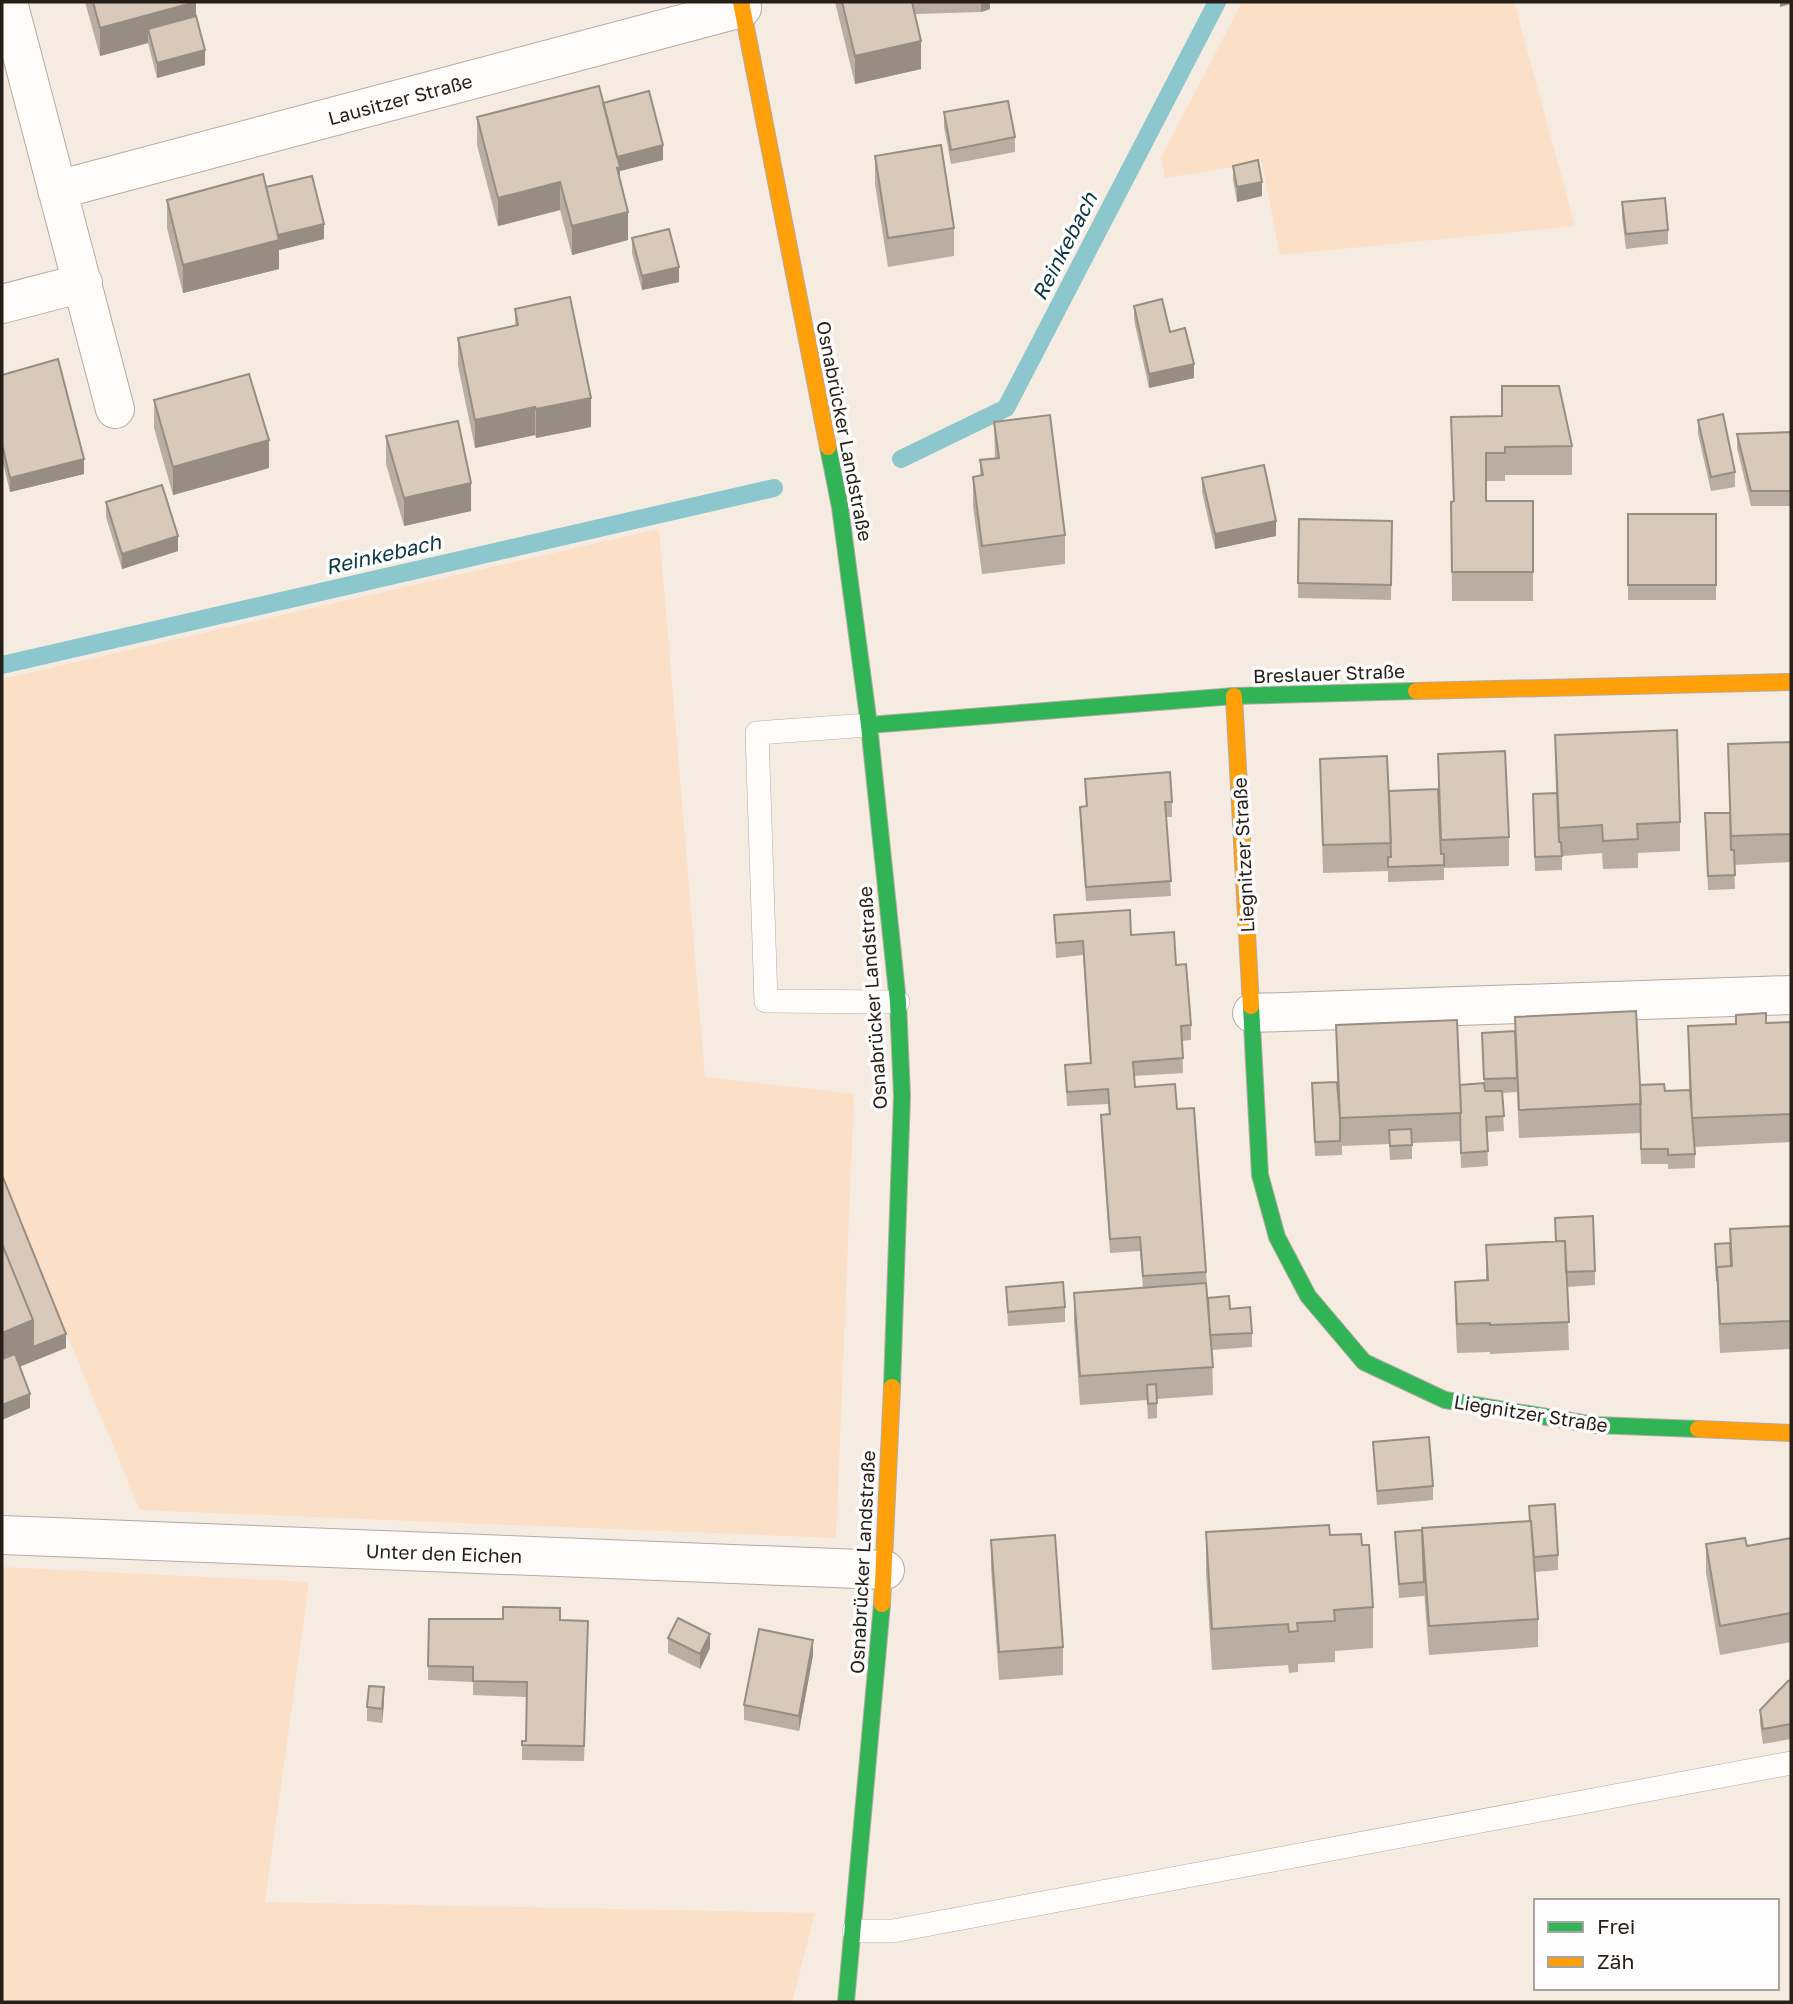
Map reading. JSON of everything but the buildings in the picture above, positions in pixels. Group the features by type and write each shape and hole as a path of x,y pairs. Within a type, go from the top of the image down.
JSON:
{"street":[{"path":"9,2 115,409"},
{"name":"Lausitzer Straße","path":"57,190 742,5"},
{"name":"Osnabrücker Landstraße","path":"742,5 840,508 869,725 898,1002 902,1096 886,1570 846,2002"},
{"path":"2,304 83,283"},
{"name":"Breslauer Straße","path":"869,725 1234,696 1791,682"},
{"name":"Liegnitzer Straße","path":"1234,696 1260,1175 1277,1237 1308,1296 1364,1362 1445,1400 1595,1425 1791,1433"},
{"path":"1252,1013 1791,995"},
{"name":"Unter den Eichen","path":"2,1535 886,1570"}],"lane":[{"path":"869,725 757,733 766,1001 898,1002"},
{"path":"853,1931 893,1931 1791,1763"}],"shaded area":[{"path":"1242,2 1514,2 1575,226 1280,255 1262,162 1165,178 1161,158"},
{"path":"659,529 705,1077 854,1094 836,1538 140,1510 2,1179 2,679"},
{"path":"2,1567 309,1582 265,1902 815,1913 792,2002 2,2002"}],"waterway":[{"name":"Reinkebach","path":"901,459 1006,408 1217,2"},
{"name":"Reinkebach","path":"2,665 774,488"}],"traffic: fast":[{"path":"828,447 840,507 869,725 898,1002 902,1096 892,1387"},
{"path":"869,725 1234,696 1416,691"},
{"path":"1251,1006 1260,1175 1277,1237 1308,1296 1364,1362 1445,1400 1595,1425 1698,1429"},
{"path":"846,2002 882,1604"}],"traffic: slow":[{"path":"741,2 828,447"},
{"path":"1416,691 1791,682"},
{"path":"1234,696 1251,1006"},
{"path":"882,1604 892,1387"},
{"path":"1698,1429 1791,1433"}]}
